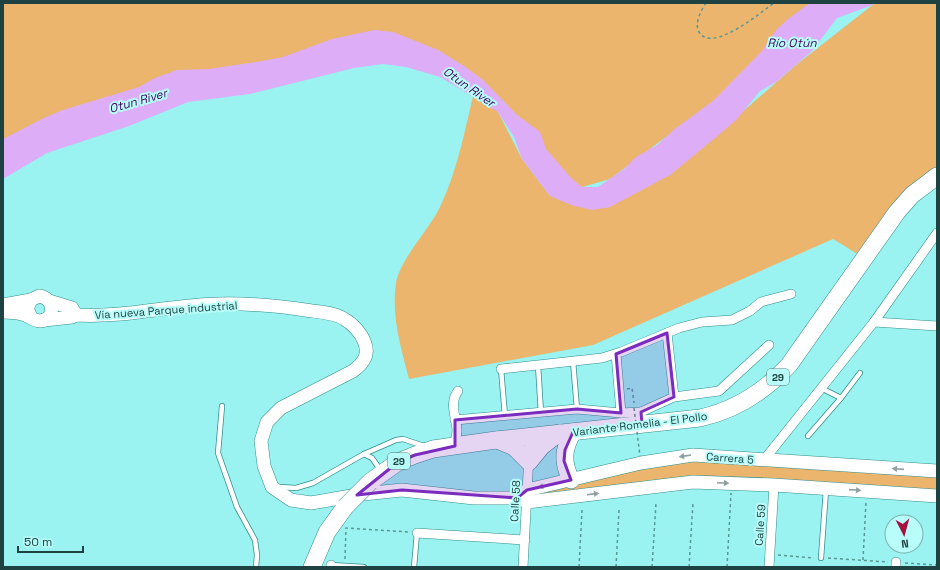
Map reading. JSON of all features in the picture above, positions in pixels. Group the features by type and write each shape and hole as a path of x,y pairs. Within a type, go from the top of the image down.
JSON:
{"highway":[{"name":"Variante Romelia - El Pollo","path":"312,567 327,532 345,507 376,477 415,454 496,440 566,433 639,415 700,418 718,414 749,400 777,378 789,366 897,212 912,195 937,176"},
{"path":"496,440 514,447 529,462 542,446 566,433"},
{"path":"566,433 564,461 571,480"}],"main road":[{"path":"3,305 10,302 31,300 39,296 49,301 72,308 76,315"},
{"path":"31,300 27,308 31,317"},
{"path":"44,320 52,312 49,301"},
{"name":"Vía nueva Parque industrial","path":"3,312 22,314 37,321 72,318 76,315 108,315 217,304 276,305 331,314 344,319 360,333 364,341 367,351 362,364 353,371 281,408 267,422 261,441 264,466 272,487"},
{"name":"Carrera 5","path":"524,497 571,480 641,463 693,455 937,471"},
{"path":"272,487 291,500 311,503 363,494 402,490 474,498 524,497 693,482 774,484 937,496"}],"street":[{"path":"764,460 874,322 937,233"},
{"path":"501,369 602,358 616,354 667,333 702,322 732,320 750,311 761,302 791,294"},
{"path":"874,322 937,326"},
{"path":"667,333 674,397"},
{"path":"455,420 577,409 639,415 674,397 719,391 769,346"},
{"path":"616,354 621,413"},
{"path":"455,446 457,430 454,397 458,391"},
{"name":"Calle 58","path":"524,567 524,497 529,462 530,436"},
{"name":"Calle 59","path":"769,567 774,484"},
{"path":"417,533 525,540"}],"lane":[{"path":"573,361 577,409"},
{"path":"538,365 541,413"},
{"path":"501,369 505,416"},
{"path":"808,436 860,374"},
{"path":"822,388 841,398"},
{"path":"222,406 218,453 237,507 255,540 257,555 256,567"},
{"path":"272,487 303,487 313,483 364,454 396,440 404,439 433,450"},
{"path":"364,454 377,462 376,477"},
{"path":"821,558 826,488"},
{"path":"414,567 417,533"},
{"path":"331,566 364,567"}],"path":[{"path":"706,3 697,25 699,33 706,38 718,38 738,29 774,3"},
{"path":"619,389 632,388 639,415 640,456"},
{"path":"727,567 732,483"},
{"path":"863,560 867,491"},
{"path":"689,567 693,502"},
{"path":"652,567 656,503"},
{"path":"579,567 582,510"},
{"path":"616,567 619,510"},
{"path":"344,566 346,528 417,533"},
{"path":"770,555 863,560 896,565 937,565"}],"highlighted area":[{"path":"667,333 674,397 641,412 642,424 573,432 565,450 564,461 571,480 527,490 517,498 402,490 357,495 398,462 415,455 455,446 455,420 577,409 621,413 616,354"}],"shaded area":[{"path":"3,3 840,3 795,40 610,179 582,187 546,166 507,105 401,37 330,55 3,159"},
{"path":"875,3 937,3 937,178 864,258 833,239 593,345 409,379 400,344 396,320 396,283 403,264 435,216 446,193 452,178 475,88 498,112 522,159 550,196 670,175 796,65"},
{"path":"693,455 937,471 937,496 693,482 527,502 527,490"}],"water":[{"name":"Río Otún","path":"810,3 878,3 837,18 812,51 776,82 760,91 736,120 715,138 670,175 610,207 592,210 571,205 550,196 522,159 514,137 498,112 440,77 406,67 383,64 354,68 250,94 188,102 129,126 47,153 3,179 3,139 63,110 139,87 155,78 177,70 209,69 283,57 332,39 374,30 393,32 438,50 464,66 483,80 517,115 540,132 546,149 572,179 582,187 598,187 624,169 636,157 657,145 676,128 713,101 762,51 776,30"}],"water label":[{"name":"Otun River","path":"469,87"},
{"name":"Otun River","path":"138,101"}]}
